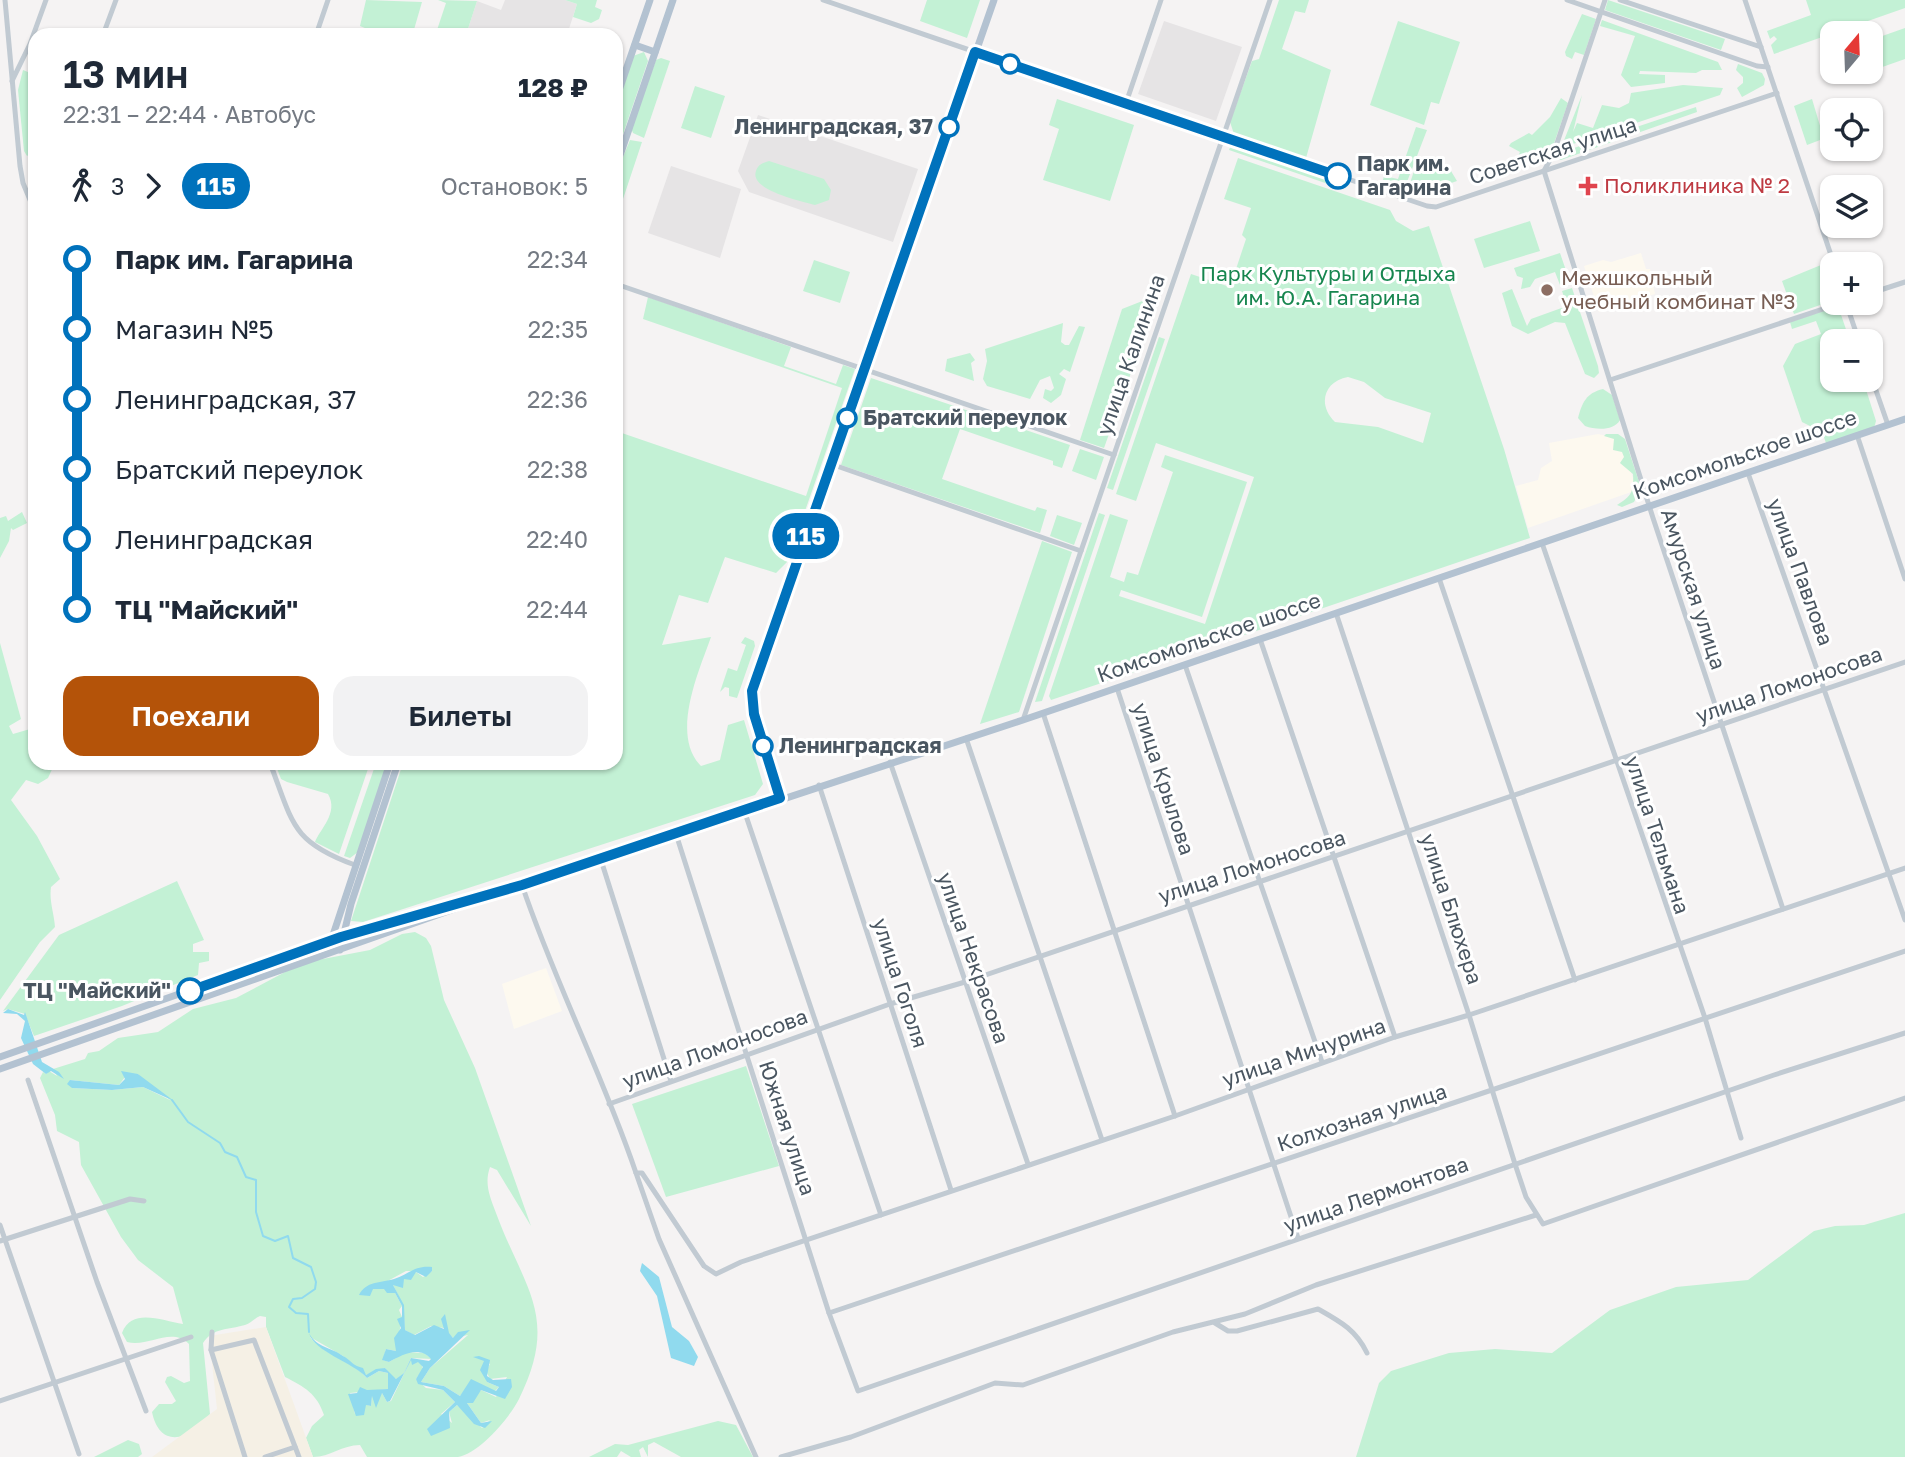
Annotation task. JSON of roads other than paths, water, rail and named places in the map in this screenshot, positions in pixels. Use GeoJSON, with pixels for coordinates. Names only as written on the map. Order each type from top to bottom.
{"type":"FeatureCollection","features":[{"type":"Feature","properties":{"kind":"main road"},"geometry":{"type":"LineString","coordinates":[[623,80],[650,0]]}},
{"type":"Feature","properties":{"kind":"main road"},"geometry":{"type":"LineString","coordinates":[[623,146],[673,0]]}},
{"type":"Feature","properties":{"kind":"main road"},"geometry":{"type":"LineString","coordinates":[[780,798],[754,714],[752,691],[994,0]]}},
{"type":"Feature","properties":{"kind":"main road"},"geometry":{"type":"LineString","coordinates":[[635,46],[655,52]]}},
{"type":"Feature","properties":{"kind":"main road","name":"Комсомольское шоссе"},"geometry":{"type":"LineString","coordinates":[[0,1057],[341,937],[434,913],[601,860],[819,785],[1023,720],[1905,419]]}},
{"type":"Feature","properties":{"kind":"main road"},"geometry":{"type":"LineString","coordinates":[[340,950],[359,866],[388,770]]}},
{"type":"Feature","properties":{"kind":"main road"},"geometry":{"type":"LineString","coordinates":[[340,950],[331,941],[395,770]]}},
{"type":"Feature","properties":{"kind":"main road","name":"Комсомольское шоссе"},"geometry":{"type":"LineString","coordinates":[[1,1069],[340,950],[434,913]]}},
{"type":"Feature","properties":{"kind":"street"},"geometry":{"type":"LineString","coordinates":[[5,0],[23,183],[28,195]]}},
{"type":"Feature","properties":{"kind":"street"},"geometry":{"type":"LineString","coordinates":[[36,28],[46,0]]}},
{"type":"Feature","properties":{"kind":"street"},"geometry":{"type":"LineString","coordinates":[[106,28],[116,0]]}},
{"type":"Feature","properties":{"kind":"street"},"geometry":{"type":"LineString","coordinates":[[318,28],[328,0]]}},
{"type":"Feature","properties":{"kind":"street","name":"Советская улица"},"geometry":{"type":"LineString","coordinates":[[823,0],[1436,207],[1777,93]]}},
{"type":"Feature","properties":{"kind":"street"},"geometry":{"type":"LineString","coordinates":[[1126,103],[1161,0]]}},
{"type":"Feature","properties":{"kind":"street","name":"улица Калинина"},"geometry":{"type":"LineString","coordinates":[[1023,720],[1270,0]]}},
{"type":"Feature","properties":{"kind":"street"},"geometry":{"type":"LineString","coordinates":[[1567,0],[1757,66],[1768,67]]}},
{"type":"Feature","properties":{"kind":"street"},"geometry":{"type":"LineString","coordinates":[[1544,171],[1554,152],[1605,0]]}},
{"type":"Feature","properties":{"kind":"street"},"geometry":{"type":"LineString","coordinates":[[1620,0],[1761,47]]}},
{"type":"Feature","properties":{"kind":"street"},"geometry":{"type":"LineString","coordinates":[[1745,0],[1830,252]]}},
{"type":"Feature","properties":{"kind":"street"},"geometry":{"type":"LineString","coordinates":[[12,81],[28,48]]}},
{"type":"Feature","properties":{"kind":"street","name":"Амурская улица"},"geometry":{"type":"LineString","coordinates":[[1544,171],[1649,506],[1783,909]]}},
{"type":"Feature","properties":{"kind":"street"},"geometry":{"type":"LineString","coordinates":[[1883,289],[1905,282]]}},
{"type":"Feature","properties":{"kind":"street"},"geometry":{"type":"LineString","coordinates":[[623,286],[1114,455]]}},
{"type":"Feature","properties":{"kind":"street"},"geometry":{"type":"LineString","coordinates":[[1610,380],[1820,311]]}},
{"type":"Feature","properties":{"kind":"street"},"geometry":{"type":"LineString","coordinates":[[1877,392],[1888,425]]}},
{"type":"Feature","properties":{"kind":"street"},"geometry":{"type":"LineString","coordinates":[[1857,435],[1905,579]]}},
{"type":"Feature","properties":{"kind":"street"},"geometry":{"type":"LineString","coordinates":[[831,464],[1081,551]]}},
{"type":"Feature","properties":{"kind":"street","name":"улица Павлова"},"geometry":{"type":"LineString","coordinates":[[1748,473],[1905,920]]}},
{"type":"Feature","properties":{"kind":"street","name":"улица Тельмана"},"geometry":{"type":"LineString","coordinates":[[1542,543],[1678,946],[1705,1018],[1741,1138]]}},
{"type":"Feature","properties":{"kind":"street"},"geometry":{"type":"LineString","coordinates":[[1439,578],[1510,795],[1575,980]]}},
{"type":"Feature","properties":{"kind":"street","name":"улица Блюхера"},"geometry":{"type":"LineString","coordinates":[[1336,613],[1494,1091],[1515,1164],[1536,1215]]}},
{"type":"Feature","properties":{"kind":"street"},"geometry":{"type":"LineString","coordinates":[[1260,639],[1395,1037]]}},
{"type":"Feature","properties":{"kind":"street","name":"улица Ломоносова"},"geometry":{"type":"LineString","coordinates":[[609,1104],[890,1004],[965,982],[1258,880],[1334,857],[1905,662]]}},
{"type":"Feature","properties":{"kind":"street"},"geometry":{"type":"LineString","coordinates":[[1185,665],[1322,1062]]}},
{"type":"Feature","properties":{"kind":"street","name":"улица Крылова"},"geometry":{"type":"LineString","coordinates":[[1117,688],[1186,905],[1275,1163],[1298,1238]]}},
{"type":"Feature","properties":{"kind":"street"},"geometry":{"type":"LineString","coordinates":[[1043,713],[1112,931],[1175,1116]]}},
{"type":"Feature","properties":{"kind":"street"},"geometry":{"type":"LineString","coordinates":[[966,738],[1102,1140]]}},
{"type":"Feature","properties":{"kind":"street","name":"улица Некрасова"},"geometry":{"type":"LineString","coordinates":[[890,762],[1028,1164]]}},
{"type":"Feature","properties":{"kind":"street"},"geometry":{"type":"LineString","coordinates":[[273,770],[299,833],[314,848],[359,866]]}},
{"type":"Feature","properties":{"kind":"street","name":"улица Гоголя"},"geometry":{"type":"LineString","coordinates":[[819,785],[951,1190]]}},
{"type":"Feature","properties":{"kind":"street"},"geometry":{"type":"LineString","coordinates":[[744,810],[881,1215]]}},
{"type":"Feature","properties":{"kind":"street","name":"Южная улица"},"geometry":{"type":"LineString","coordinates":[[676,834],[829,1313],[858,1391]]}},
{"type":"Feature","properties":{"kind":"street"},"geometry":{"type":"LineString","coordinates":[[601,860],[671,1081]]}},
{"type":"Feature","properties":{"kind":"street","name":"улица Мичурина"},"geometry":{"type":"LineString","coordinates":[[636,1173],[642,1173],[704,1266],[716,1274],[807,1240],[1175,1116],[1395,1037],[1469,1016],[1905,868]]}},
{"type":"Feature","properties":{"kind":"street"},"geometry":{"type":"LineString","coordinates":[[522,885],[566,1006],[609,1104],[659,1239],[756,1457]]}},
{"type":"Feature","properties":{"kind":"street","name":"Колхозная улица"},"geometry":{"type":"LineString","coordinates":[[829,1313],[1905,951]]}},
{"type":"Feature","properties":{"kind":"street","name":"улица Лермонтова"},"geometry":{"type":"LineString","coordinates":[[858,1391],[1298,1238],[1905,1033]]}},
{"type":"Feature","properties":{"kind":"street"},"geometry":{"type":"LineString","coordinates":[[28,1080],[146,1411]]}},
{"type":"Feature","properties":{"kind":"street"},"geometry":{"type":"LineString","coordinates":[[781,1457],[850,1437],[995,1383],[1023,1385],[1173,1332],[1245,1314],[1316,1285],[1536,1215],[1543,1224],[1905,1098]]}},
{"type":"Feature","properties":{"kind":"street"},"geometry":{"type":"LineString","coordinates":[[2,1241],[130,1199],[144,1202]]}},
{"type":"Feature","properties":{"kind":"street"},"geometry":{"type":"LineString","coordinates":[[0,1225],[2,1241],[79,1454]]}},
{"type":"Feature","properties":{"kind":"street"},"geometry":{"type":"LineString","coordinates":[[1215,1323],[1228,1331],[1237,1331],[1318,1309],[1348,1326],[1359,1337],[1367,1353]]}},
{"type":"Feature","properties":{"kind":"street"},"geometry":{"type":"LineString","coordinates":[[212,1332],[211,1350],[245,1457]]}},
{"type":"Feature","properties":{"kind":"street"},"geometry":{"type":"LineString","coordinates":[[0,1401],[191,1338]]}},
{"type":"Feature","properties":{"kind":"street"},"geometry":{"type":"LineString","coordinates":[[211,1350],[254,1340],[299,1457]]}},
{"type":"Feature","properties":{"kind":"street"},"geometry":{"type":"LineString","coordinates":[[265,1457],[295,1447]]}},
{"type":"Feature","properties":{"kind":"water"},"geometry":{"type":"Polygon","coordinates":[[[8,1009],[24,1015],[25,1012],[42,1062],[59,1072],[64,1079],[51,1071],[46,1074],[33,1064],[21,1038],[25,1021],[17,1014],[3,1013],[8,1009]]]}},
{"type":"Feature","properties":{"kind":"water"},"geometry":{"type":"Polygon","coordinates":[[[121,1071],[138,1074],[174,1101],[143,1087],[112,1090],[72,1088],[67,1084],[70,1080],[119,1085],[125,1079],[121,1071]]]}},
{"type":"Feature","properties":{"kind":"water"},"geometry":{"type":"Polygon","coordinates":[[[642,1263],[659,1277],[672,1327],[689,1341],[698,1357],[694,1366],[671,1358],[657,1296],[640,1271],[642,1263]]]}},
{"type":"Feature","properties":{"kind":"water"},"geometry":{"type":"Polygon","coordinates":[[[420,1267],[432,1267],[426,1277],[416,1272],[411,1280],[404,1279],[403,1288],[393,1285],[404,1305],[405,1330],[415,1335],[434,1325],[444,1329],[441,1319],[445,1314],[449,1333],[453,1338],[458,1332],[470,1330],[430,1368],[421,1382],[444,1386],[460,1396],[471,1379],[496,1391],[499,1387],[487,1382],[480,1370],[484,1361],[473,1357],[490,1360],[487,1376],[493,1380],[511,1379],[512,1387],[505,1399],[481,1390],[473,1403],[467,1403],[481,1423],[492,1421],[485,1428],[474,1424],[457,1405],[449,1412],[450,1428],[431,1436],[427,1429],[455,1402],[443,1390],[418,1384],[416,1379],[423,1367],[418,1362],[412,1365],[411,1360],[390,1401],[387,1402],[382,1393],[376,1408],[372,1396],[371,1406],[366,1405],[364,1415],[356,1416],[348,1394],[357,1393],[360,1387],[367,1390],[388,1389],[388,1373],[379,1371],[367,1378],[318,1346],[309,1333],[320,1344],[363,1368],[366,1375],[376,1369],[385,1368],[396,1379],[404,1373],[411,1358],[431,1359],[416,1352],[389,1362],[382,1360],[386,1349],[396,1351],[394,1338],[401,1328],[397,1319],[402,1317],[402,1306],[395,1293],[387,1293],[384,1289],[373,1289],[370,1296],[359,1295],[369,1285],[394,1279],[420,1267]]]}},
{"type":"Feature","properties":{"kind":"waterway"},"geometry":{"type":"LineString","coordinates":[[172,1100],[188,1122],[220,1143],[225,1152],[237,1157],[246,1177],[256,1180],[256,1212],[263,1236],[275,1241],[288,1236],[293,1258],[311,1267],[316,1282],[315,1289],[302,1298],[293,1299],[289,1307],[296,1313],[308,1314],[309,1332]]}},
{"type":"Feature","properties":{"kind":"place","name":"Ленинградская, 37"},"geometry":{"type":"Point","coordinates":[949,127]}},
{"type":"Feature","properties":{"kind":"place","name":"Парк им. Гагарина"},"geometry":{"type":"Point","coordinates":[1338,176]}},
{"type":"Feature","properties":{"kind":"place","name":"Поликлиника № 2"},"geometry":{"type":"Point","coordinates":[1588,186]}},
{"type":"Feature","properties":{"kind":"place","name":"Межшкольный учебный комбинат №3"},"geometry":{"type":"Point","coordinates":[1547,290]}},
{"type":"Feature","properties":{"kind":"place","name":"Братский переулок"},"geometry":{"type":"Point","coordinates":[847,418]}},
{"type":"Feature","properties":{"kind":"place","name":"Ленинградская"},"geometry":{"type":"Point","coordinates":[763,746]}},
{"type":"Feature","properties":{"kind":"place","name":"ТЦ \"Майский\""},"geometry":{"type":"Point","coordinates":[190,991]}},
{"type":"Feature","properties":{"kind":"park label","name":"Парк Культуры и Отдыха им. Ю.А. Гагарина"},"geometry":{"type":"Point","coordinates":[1328,286]}}]}
